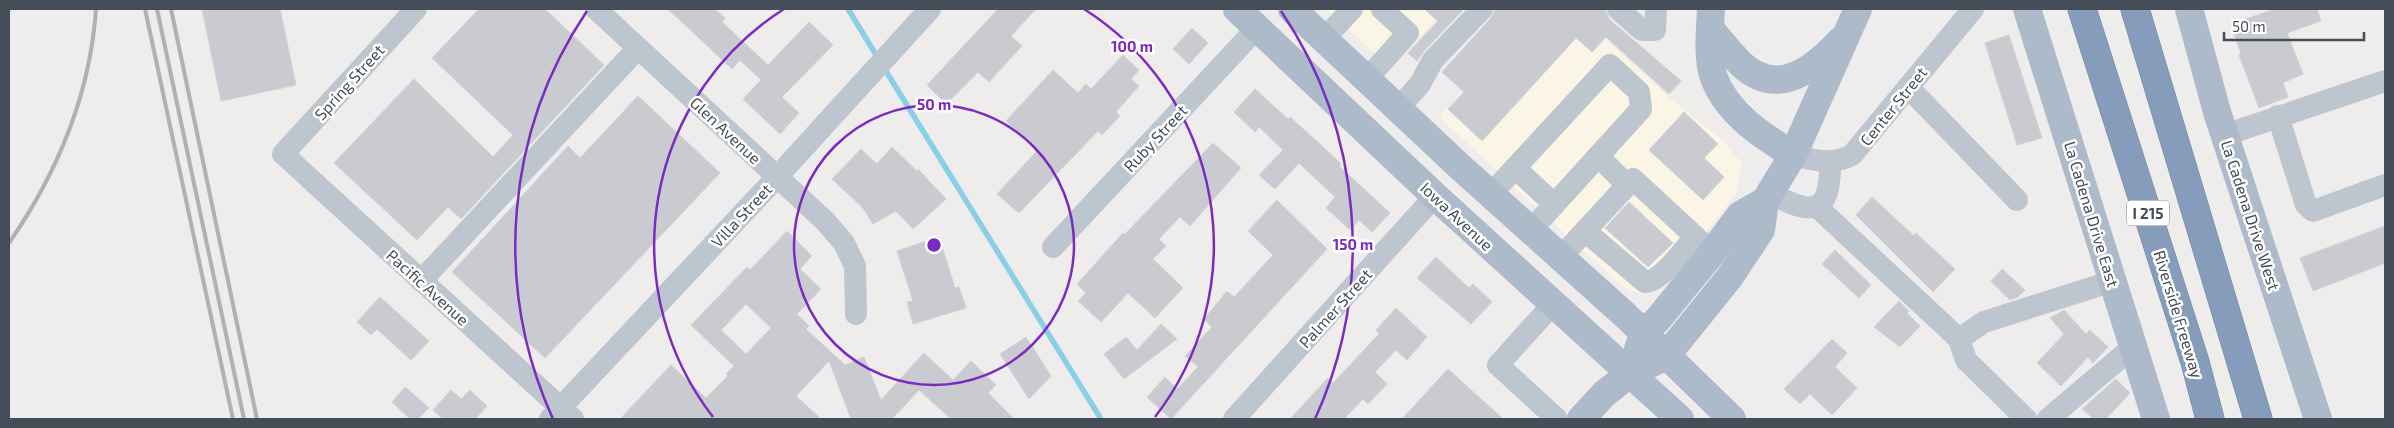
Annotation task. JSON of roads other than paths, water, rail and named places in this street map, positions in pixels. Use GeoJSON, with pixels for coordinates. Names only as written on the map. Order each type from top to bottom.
{"type":"FeatureCollection","features":[{"type":"Feature","properties":{"kind":"highway","name":"Riverside Freeway"},"geometry":{"type":"LineString","coordinates":[[2082,9],[2195,362],[2210,419]]}},
{"type":"Feature","properties":{"kind":"highway","name":"I 215"},"geometry":{"type":"LineString","coordinates":[[2135,9],[2258,419]]}},
{"type":"Feature","properties":{"kind":"main road","name":"Iowa Avenue"},"geometry":{"type":"LineString","coordinates":[[1237,9],[1435,196],[1680,419]]}},
{"type":"Feature","properties":{"kind":"main road"},"geometry":{"type":"LineString","coordinates":[[1292,9],[1491,194],[1644,332],[1666,356],[1732,419]]}},
{"type":"Feature","properties":{"kind":"main road","name":"La Cadena Drive East"},"geometry":{"type":"LineString","coordinates":[[2027,9],[2156,419]]}},
{"type":"Feature","properties":{"kind":"main road","name":"La Cadena Drive West"},"geometry":{"type":"LineString","coordinates":[[2190,9],[2224,135],[2318,419]]}},
{"type":"Feature","properties":{"kind":"main road"},"geometry":{"type":"LineString","coordinates":[[1710,19],[1741,64],[1754,74],[1770,80],[1788,79],[1804,73],[1824,59],[1853,21]]}},
{"type":"Feature","properties":{"kind":"main road"},"geometry":{"type":"LineString","coordinates":[[1710,19],[1713,77],[1730,106],[1756,131],[1793,155]]}},
{"type":"Feature","properties":{"kind":"main road"},"geometry":{"type":"LineString","coordinates":[[1581,419],[1605,393],[1630,374],[1666,356],[1729,278],[1761,230],[1768,197],[1793,155],[1853,21]]}},
{"type":"Feature","properties":{"kind":"main road"},"geometry":{"type":"LineString","coordinates":[[1630,374],[1644,332],[1659,318],[1704,245],[1740,215],[1768,197]]}},
{"type":"Feature","properties":{"kind":"street","name":"Spring Street"},"geometry":{"type":"LineString","coordinates":[[283,154],[416,9]]}},
{"type":"Feature","properties":{"kind":"street","name":"Glen Avenue"},"geometry":{"type":"LineString","coordinates":[[596,9],[825,221],[844,243],[855,266],[856,314]]}},
{"type":"Feature","properties":{"kind":"street","name":"Villa Street"},"geometry":{"type":"LineString","coordinates":[[561,415],[930,9]]}},
{"type":"Feature","properties":{"kind":"street"},"geometry":{"type":"LineString","coordinates":[[1324,39],[1352,9]]}},
{"type":"Feature","properties":{"kind":"street"},"geometry":{"type":"LineString","coordinates":[[1367,79],[1408,33],[1382,9]]}},
{"type":"Feature","properties":{"kind":"street"},"geometry":{"type":"LineString","coordinates":[[1398,108],[1420,84],[1433,60],[1482,9]]}},
{"type":"Feature","properties":{"kind":"street"},"geometry":{"type":"LineString","coordinates":[[1618,9],[1642,30],[1655,30],[1656,9]]}},
{"type":"Feature","properties":{"kind":"street","name":"Center Street"},"geometry":{"type":"LineString","coordinates":[[1793,155],[1839,162],[1852,155],[1974,9]]}},
{"type":"Feature","properties":{"kind":"street","name":"Ruby Street"},"geometry":{"type":"LineString","coordinates":[[1053,247],[1257,28]]}},
{"type":"Feature","properties":{"kind":"street"},"geometry":{"type":"LineString","coordinates":[[422,280],[638,48]]}},
{"type":"Feature","properties":{"kind":"street"},"geometry":{"type":"LineString","coordinates":[[1491,194],[1610,65],[1639,92],[1641,110],[1531,230]]}},
{"type":"Feature","properties":{"kind":"street"},"geometry":{"type":"LineString","coordinates":[[2224,135],[2385,81]]}},
{"type":"Feature","properties":{"kind":"street"},"geometry":{"type":"LineString","coordinates":[[1908,87],[2018,200]]}},
{"type":"Feature","properties":{"kind":"street"},"geometry":{"type":"LineString","coordinates":[[2278,116],[2306,205],[2313,211],[2385,186]]}},
{"type":"Feature","properties":{"kind":"street","name":"Pacific Avenue"},"geometry":{"type":"LineString","coordinates":[[283,154],[422,280],[561,415]]}},
{"type":"Feature","properties":{"kind":"street"},"geometry":{"type":"LineString","coordinates":[[1598,156],[1627,185]]}},
{"type":"Feature","properties":{"kind":"street"},"geometry":{"type":"LineString","coordinates":[[1768,197],[1797,207],[1807,208],[1816,206],[1828,193],[1830,162]]}},
{"type":"Feature","properties":{"kind":"street"},"geometry":{"type":"LineString","coordinates":[[1515,168],[1554,204]]}},
{"type":"Feature","properties":{"kind":"street"},"geometry":{"type":"LineString","coordinates":[[1561,257],[1627,185],[1633,179],[1704,245],[1653,282],[1645,282],[1585,231]]}},
{"type":"Feature","properties":{"kind":"street","name":"Palmer Street"},"geometry":{"type":"LineString","coordinates":[[1234,419],[1435,196]]}},
{"type":"Feature","properties":{"kind":"street"},"geometry":{"type":"LineString","coordinates":[[1816,206],[1959,339],[1966,360],[2026,419]]}},
{"type":"Feature","properties":{"kind":"street"},"geometry":{"type":"LineString","coordinates":[[1959,339],[1984,322],[2113,282]]}},
{"type":"Feature","properties":{"kind":"street"},"geometry":{"type":"LineString","coordinates":[[1553,304],[1498,365],[1557,419]]}},
{"type":"Feature","properties":{"kind":"street"},"geometry":{"type":"LineString","coordinates":[[2048,419],[2134,347]]}},
{"type":"Feature","properties":{"kind":"waterway"},"geometry":{"type":"LineString","coordinates":[[848,9],[878,58]]}},
{"type":"Feature","properties":{"kind":"waterway"},"geometry":{"type":"LineString","coordinates":[[884,68],[1101,419]]}},
{"type":"Feature","properties":{"kind":"railway"},"geometry":{"type":"LineString","coordinates":[[9,243],[42,189],[69,132],[87,72],[93,41],[96,9]]}},
{"type":"Feature","properties":{"kind":"railway"},"geometry":{"type":"LineString","coordinates":[[145,9],[233,419]]}},
{"type":"Feature","properties":{"kind":"railway"},"geometry":{"type":"LineString","coordinates":[[157,9],[244,419]]}},
{"type":"Feature","properties":{"kind":"railway"},"geometry":{"type":"LineString","coordinates":[[171,9],[257,419]]}}]}
